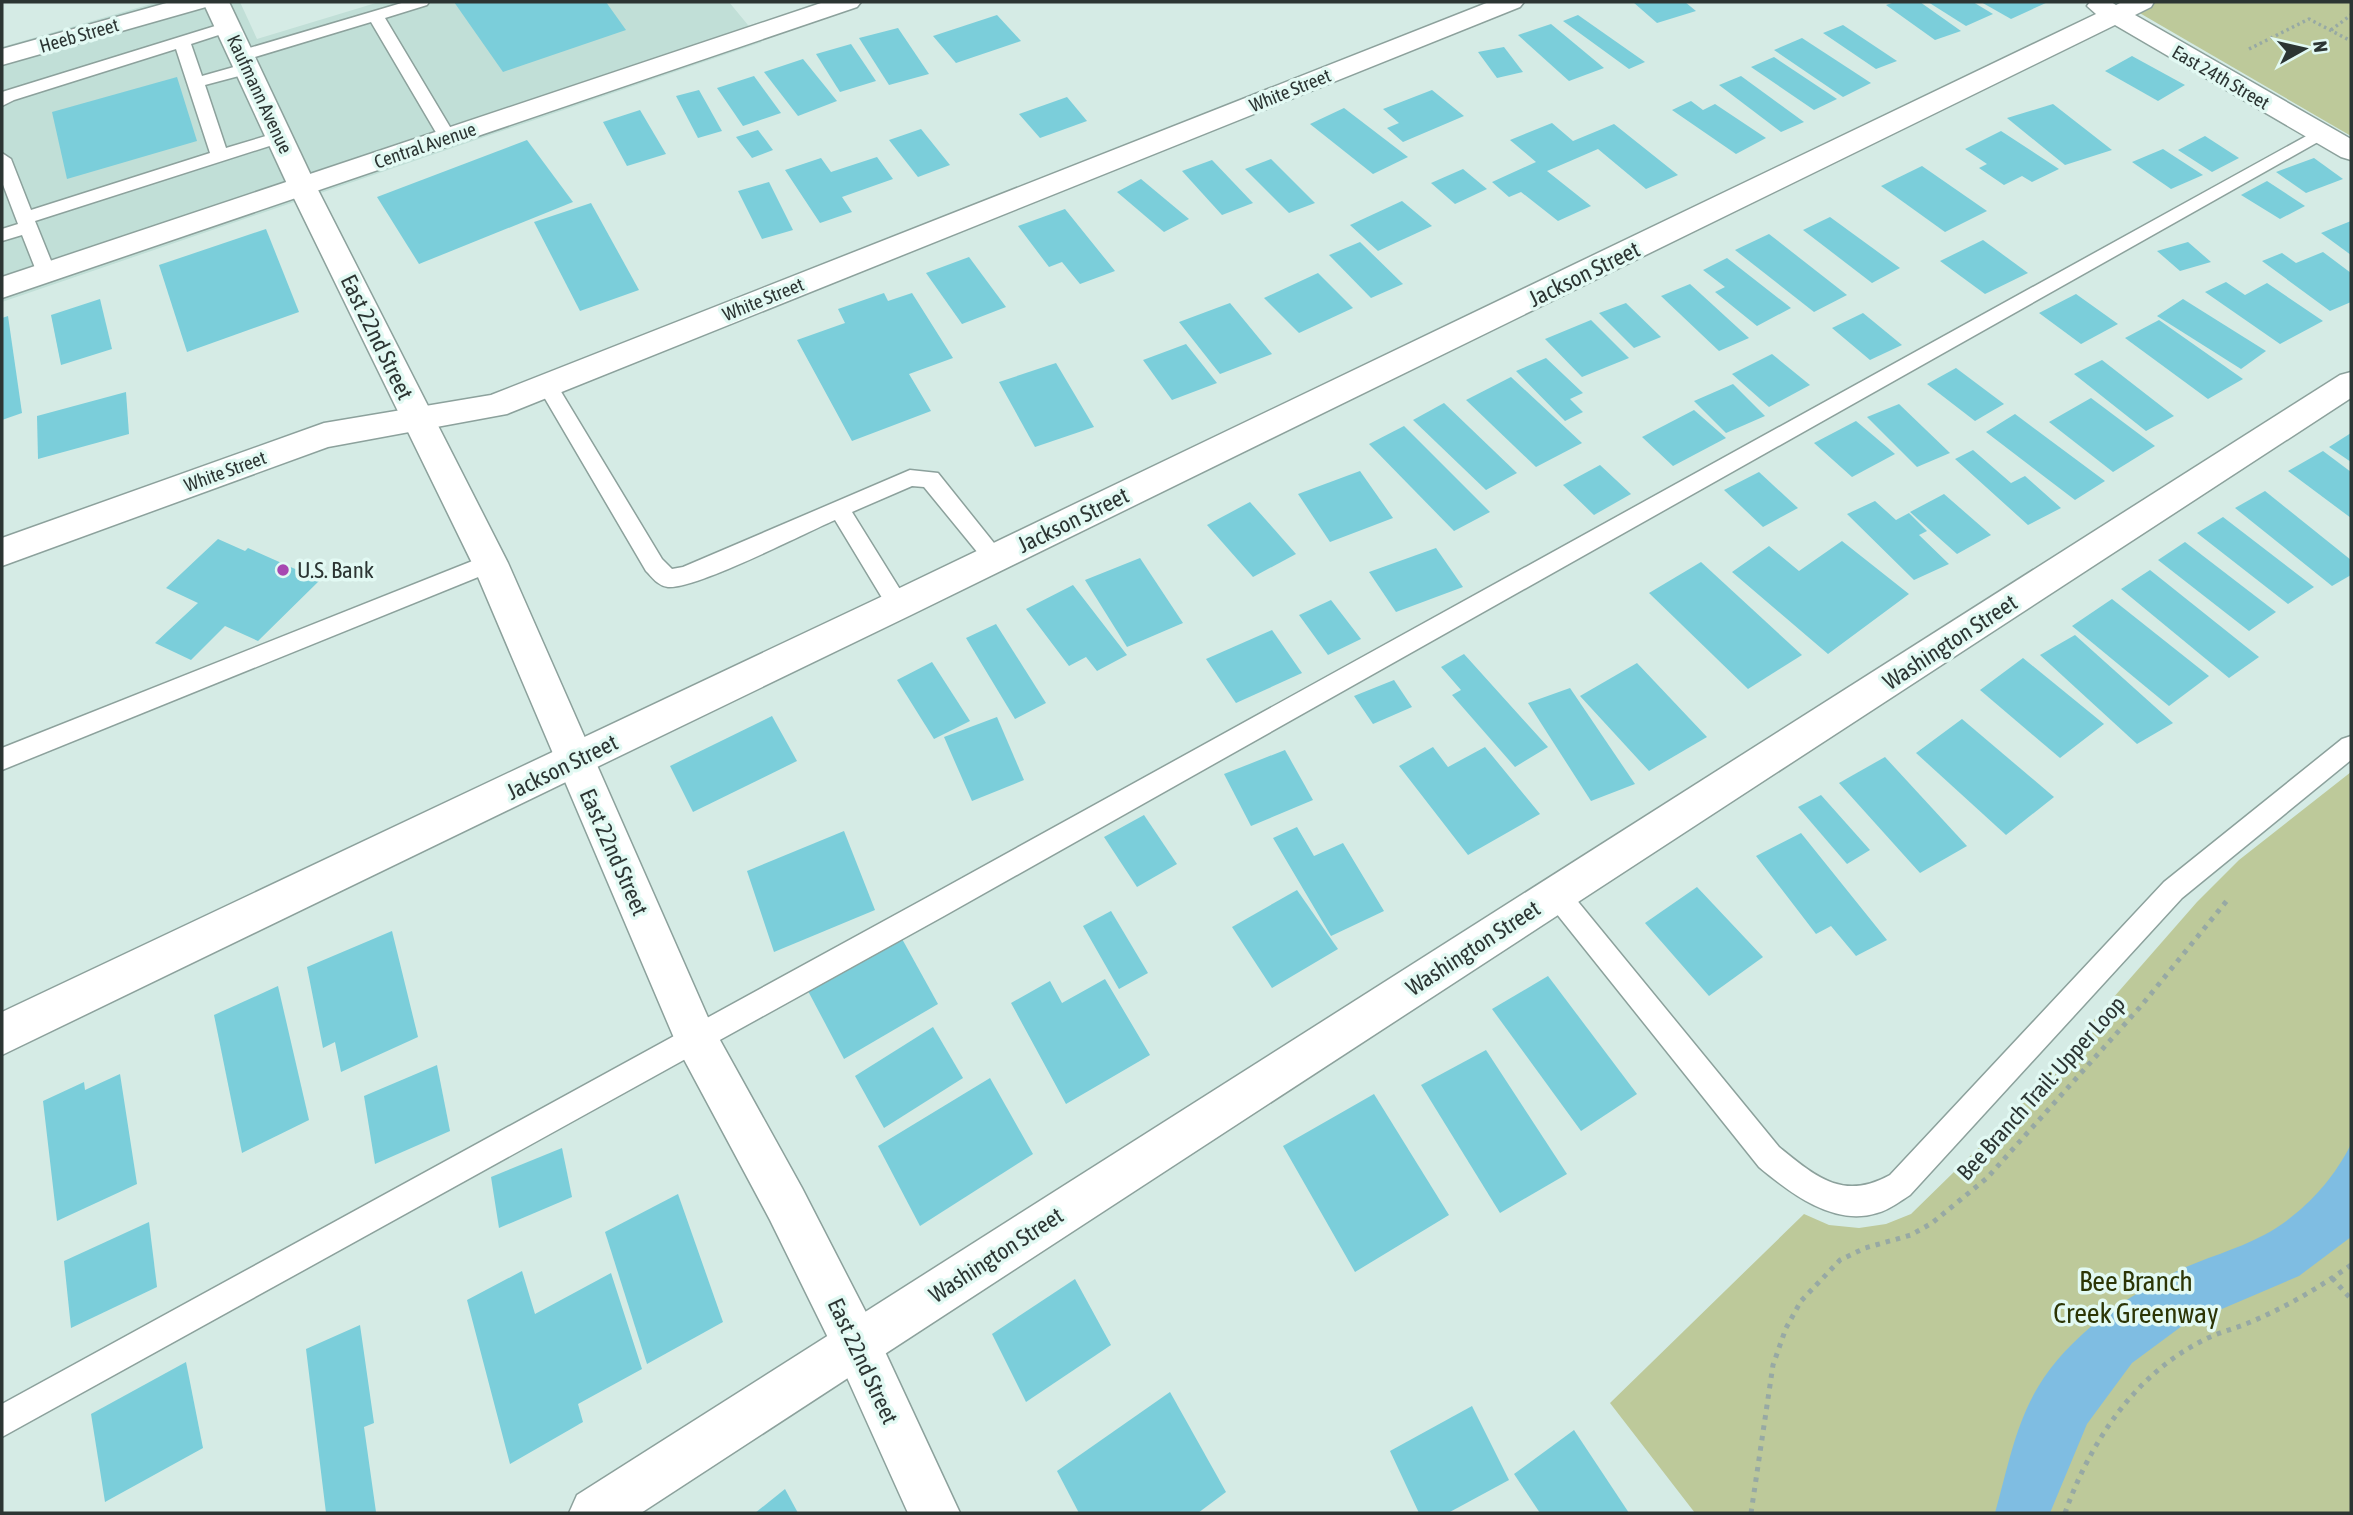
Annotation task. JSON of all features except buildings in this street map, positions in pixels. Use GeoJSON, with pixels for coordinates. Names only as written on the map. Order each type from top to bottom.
{"type":"FeatureCollection","features":[{"type":"Feature","properties":{"kind":"street","name":"Heeb Street"},"geometry":{"type":"LineString","coordinates":[[2,57],[197,2]]}},
{"type":"Feature","properties":{"kind":"street","name":"Kaufmann Avenue"},"geometry":{"type":"LineString","coordinates":[[216,2],[302,186]]}},
{"type":"Feature","properties":{"kind":"street","name":"Central Avenue"},"geometry":{"type":"LineString","coordinates":[[2,288],[848,2]]}},
{"type":"Feature","properties":{"kind":"street","name":"White Street"},"geometry":{"type":"LineString","coordinates":[[2,552],[324,435],[496,406],[1511,2]]}},
{"type":"Feature","properties":{"kind":"street","name":"East 24th Street"},"geometry":{"type":"LineString","coordinates":[[2117,7],[2319,134],[2351,151]]}},
{"type":"Feature","properties":{"kind":"street","name":"Jackson Street"},"geometry":{"type":"LineString","coordinates":[[2,1034],[995,558],[2117,7]]}},
{"type":"Feature","properties":{"kind":"street","name":"East 22nd Street"},"geometry":{"type":"LineString","coordinates":[[302,186],[490,563],[695,1037],[786,1204],[857,1345],[934,1513]]}},
{"type":"Feature","properties":{"kind":"street","name":"Washington Street"},"geometry":{"type":"LineString","coordinates":[[595,1513],[2351,383]]}},
{"type":"Feature","properties":{"kind":"lane"},"geometry":{"type":"LineString","coordinates":[[195,83],[245,62],[421,2]]}},
{"type":"Feature","properties":{"kind":"lane"},"geometry":{"type":"LineString","coordinates":[[376,16],[447,137]]}},
{"type":"Feature","properties":{"kind":"lane"},"geometry":{"type":"LineString","coordinates":[[2,101],[8,96],[229,27]]}},
{"type":"Feature","properties":{"kind":"lane"},"geometry":{"type":"LineString","coordinates":[[182,42],[220,156]]}},
{"type":"Feature","properties":{"kind":"lane"},"geometry":{"type":"LineString","coordinates":[[2,1421],[935,907],[2319,134]]}},
{"type":"Feature","properties":{"kind":"lane"},"geometry":{"type":"LineString","coordinates":[[2,235],[26,222],[279,137]]}},
{"type":"Feature","properties":{"kind":"lane"},"geometry":{"type":"LineString","coordinates":[[3,167],[46,273]]}},
{"type":"Feature","properties":{"kind":"lane"},"geometry":{"type":"LineString","coordinates":[[547,386],[654,565],[667,578],[686,576],[911,478],[930,479],[995,558]]}},
{"type":"Feature","properties":{"kind":"lane"},"geometry":{"type":"LineString","coordinates":[[839,509],[898,605]]}},
{"type":"Feature","properties":{"kind":"lane"},"geometry":{"type":"LineString","coordinates":[[2,759],[490,563]]}},
{"type":"Feature","properties":{"kind":"lane"},"geometry":{"type":"LineString","coordinates":[[1557,895],[1769,1157],[1796,1180],[1823,1194],[1848,1201],[1875,1199],[1900,1185],[2174,890],[2299,785],[2351,746]]}},
{"type":"Feature","properties":{"kind":"path"},"geometry":{"type":"LineString","coordinates":[[2331,30],[2351,15]]}},
{"type":"Feature","properties":{"kind":"path"},"geometry":{"type":"LineString","coordinates":[[2239,55],[2309,19],[2351,41]]}},
{"type":"Feature","properties":{"kind":"path","name":"Bee Branch Trail: Upper Loop"},"geometry":{"type":"LineString","coordinates":[[1751,1513],[1773,1364],[1786,1328],[1801,1301],[1840,1260],[1865,1248],[1911,1235],[1932,1223],[1987,1178],[2141,1006],[2237,890]]}},
{"type":"Feature","properties":{"kind":"path"},"geometry":{"type":"LineString","coordinates":[[2065,1513],[2074,1483],[2116,1415],[2149,1376],[2196,1343],[2295,1303],[2351,1265]]}},
{"type":"Feature","properties":{"kind":"path"},"geometry":{"type":"LineString","coordinates":[[2332,1278],[2351,1299]]}},
{"type":"Feature","properties":{"kind":"shaded area"},"geometry":{"type":"Polygon","coordinates":[[[158,2],[240,2],[257,39],[379,2],[729,2],[762,42],[2,302],[2,47],[158,2]]]}},
{"type":"Feature","properties":{"kind":"green space"},"geometry":{"type":"Polygon","coordinates":[[[2142,2],[2351,2],[2351,136],[2131,8],[2142,2]]]}},
{"type":"Feature","properties":{"kind":"green space","name":"Bee Branch Creek Greenway"},"geometry":{"type":"Polygon","coordinates":[[[2351,772],[2351,1513],[1695,1513],[1610,1403],[1804,1214],[1829,1225],[1859,1228],[1886,1224],[1911,1214],[2001,1126],[2197,902],[2239,860],[2351,772]]]}},
{"type":"Feature","properties":{"kind":"water"},"geometry":{"type":"Polygon","coordinates":[[[2351,1144],[2351,1237],[2299,1276],[2182,1326],[2132,1363],[2087,1424],[2050,1513],[1995,1513],[2012,1448],[2030,1402],[2050,1369],[2081,1335],[2156,1282],[2253,1240],[2290,1218],[2325,1184],[2351,1144]]]}},
{"type":"Feature","properties":{"kind":"place","name":"U.S. Bank"},"geometry":{"type":"Point","coordinates":[283,570]}}]}
